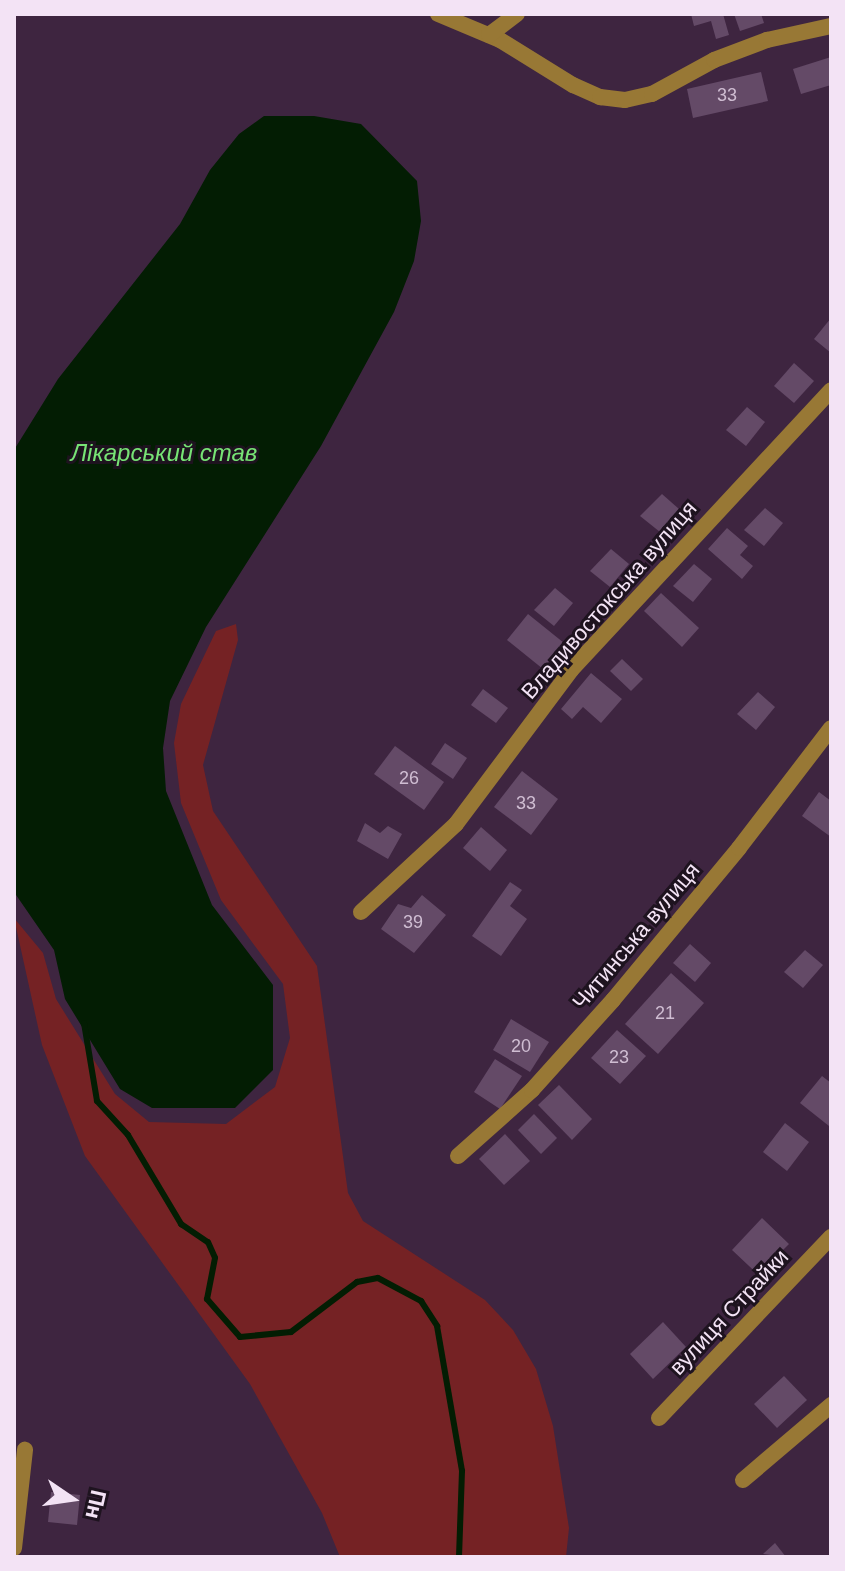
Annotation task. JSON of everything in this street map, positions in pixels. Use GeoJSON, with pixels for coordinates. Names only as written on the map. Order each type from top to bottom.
{"type":"FeatureCollection","features":[{"type":"Feature","properties":{"kind":"street"},"geometry":{"type":"LineString","coordinates":[[438,14],[489,35],[573,85],[625,100],[652,94],[714,60],[767,40],[831,26]]}},
{"type":"Feature","properties":{"kind":"street"},"geometry":{"type":"LineString","coordinates":[[489,35],[517,14]]}},
{"type":"Feature","properties":{"kind":"street","name":"Владивостокська вулиця"},"geometry":{"type":"LineString","coordinates":[[361,912],[456,824],[571,670],[831,390]]}},
{"type":"Feature","properties":{"kind":"street","name":"Читинська вулиця"},"geometry":{"type":"LineString","coordinates":[[458,1156],[532,1090],[613,1000],[739,848],[831,728]]}},
{"type":"Feature","properties":{"kind":"street","name":"вулиця Страйки"},"geometry":{"type":"LineString","coordinates":[[659,1418],[831,1237]]}},
{"type":"Feature","properties":{"kind":"street"},"geometry":{"type":"LineString","coordinates":[[743,1480],[831,1405]]}},
{"type":"Feature","properties":{"kind":"street"},"geometry":{"type":"LineString","coordinates":[[14,1548],[25,1450]]}},
{"type":"Feature","properties":{"kind":"shaded area"},"geometry":{"type":"Polygon","coordinates":[[[236,624],[238,640],[203,765],[213,811],[317,966],[348,1193],[363,1221],[485,1300],[513,1330],[536,1369],[553,1426],[569,1528],[566,1557],[340,1557],[322,1513],[250,1384],[85,1156],[42,1045],[14,918],[43,953],[56,999],[115,1094],[149,1122],[226,1124],[275,1087],[290,1038],[283,984],[221,900],[181,803],[174,743],[181,704],[216,631],[236,624]]]}},
{"type":"Feature","properties":{"kind":"water","name":"Лікарський став"},"geometry":{"type":"Polygon","coordinates":[[[264,116],[314,116],[361,124],[417,181],[421,221],[414,261],[394,312],[321,446],[206,627],[170,701],[163,748],[166,791],[212,905],[273,985],[273,1070],[235,1108],[152,1108],[120,1089],[65,999],[54,950],[14,892],[14,450],[58,379],[180,224],[210,170],[239,134],[264,116]]]}},
{"type":"Feature","properties":{"kind":"building"},"geometry":{"type":"Polygon","coordinates":[[[691,14],[723,14],[729,35],[716,39],[711,21],[694,26],[691,14]]]}},
{"type":"Feature","properties":{"kind":"building"},"geometry":{"type":"Polygon","coordinates":[[[734,14],[761,14],[764,23],[740,31],[734,14]]]}},
{"type":"Feature","properties":{"kind":"building"},"geometry":{"type":"Polygon","coordinates":[[[831,57],[831,85],[801,94],[793,69],[831,57]]]}},
{"type":"Feature","properties":{"kind":"building"},"geometry":{"type":"Polygon","coordinates":[[[761,72],[768,101],[693,118],[687,89],[761,72]]]}},
{"type":"Feature","properties":{"kind":"building"},"geometry":{"type":"Polygon","coordinates":[[[831,318],[831,353],[814,339],[831,318]]]}},
{"type":"Feature","properties":{"kind":"building"},"geometry":{"type":"Polygon","coordinates":[[[794,363],[814,381],[794,403],[774,386],[794,363]]]}},
{"type":"Feature","properties":{"kind":"building"},"geometry":{"type":"Polygon","coordinates":[[[747,407],[765,422],[746,446],[726,430],[747,407]]]}},
{"type":"Feature","properties":{"kind":"building"},"geometry":{"type":"Polygon","coordinates":[[[662,494],[679,509],[660,532],[640,516],[662,494]]]}},
{"type":"Feature","properties":{"kind":"building"},"geometry":{"type":"Polygon","coordinates":[[[765,508],[783,523],[764,546],[744,530],[765,508]]]}},
{"type":"Feature","properties":{"kind":"building"},"geometry":{"type":"Polygon","coordinates":[[[727,528],[748,546],[740,555],[753,566],[742,579],[708,549],[727,528]]]}},
{"type":"Feature","properties":{"kind":"building"},"geometry":{"type":"Polygon","coordinates":[[[611,549],[629,564],[610,587],[590,571],[611,549]]]}},
{"type":"Feature","properties":{"kind":"building"},"geometry":{"type":"Polygon","coordinates":[[[694,564],[712,579],[693,602],[673,586],[694,564]]]}},
{"type":"Feature","properties":{"kind":"building"},"geometry":{"type":"Polygon","coordinates":[[[555,588],[573,603],[554,626],[534,610],[555,588]]]}},
{"type":"Feature","properties":{"kind":"building"},"geometry":{"type":"Polygon","coordinates":[[[661,593],[699,628],[682,647],[644,611],[661,593]]]}},
{"type":"Feature","properties":{"kind":"building"},"geometry":{"type":"Polygon","coordinates":[[[528,614],[564,643],[543,669],[507,640],[528,614]]]}},
{"type":"Feature","properties":{"kind":"building"},"geometry":{"type":"Polygon","coordinates":[[[622,659],[643,679],[631,691],[610,671],[622,659]]]}},
{"type":"Feature","properties":{"kind":"building"},"geometry":{"type":"Polygon","coordinates":[[[591,673],[622,699],[601,723],[583,707],[572,719],[561,709],[591,673]]]}},
{"type":"Feature","properties":{"kind":"building"},"geometry":{"type":"Polygon","coordinates":[[[483,689],[508,708],[496,723],[471,705],[483,689]]]}},
{"type":"Feature","properties":{"kind":"building"},"geometry":{"type":"Polygon","coordinates":[[[758,692],[775,707],[756,730],[737,714],[758,692]]]}},
{"type":"Feature","properties":{"kind":"building"},"geometry":{"type":"Polygon","coordinates":[[[445,743],[467,758],[453,779],[431,764],[445,743]]]}},
{"type":"Feature","properties":{"kind":"building"},"geometry":{"type":"Polygon","coordinates":[[[395,746],[444,782],[424,810],[374,774],[395,746]]]}},
{"type":"Feature","properties":{"kind":"building"},"geometry":{"type":"Polygon","coordinates":[[[522,771],[558,799],[531,835],[494,807],[522,771]]]}},
{"type":"Feature","properties":{"kind":"building"},"geometry":{"type":"Polygon","coordinates":[[[819,792],[831,801],[831,837],[802,816],[819,792]]]}},
{"type":"Feature","properties":{"kind":"building"},"geometry":{"type":"Polygon","coordinates":[[[365,823],[380,833],[388,826],[402,834],[388,859],[357,841],[365,823]]]}},
{"type":"Feature","properties":{"kind":"building"},"geometry":{"type":"Polygon","coordinates":[[[481,827],[507,850],[490,871],[463,848],[481,827]]]}},
{"type":"Feature","properties":{"kind":"building"},"geometry":{"type":"Polygon","coordinates":[[[510,882],[522,890],[510,906],[527,919],[501,956],[472,936],[510,882]]]}},
{"type":"Feature","properties":{"kind":"building"},"geometry":{"type":"Polygon","coordinates":[[[422,895],[446,915],[414,953],[381,929],[398,904],[411,908],[422,895]]]}},
{"type":"Feature","properties":{"kind":"building"},"geometry":{"type":"Polygon","coordinates":[[[690,944],[711,963],[695,982],[673,963],[690,944]]]}},
{"type":"Feature","properties":{"kind":"building"},"geometry":{"type":"Polygon","coordinates":[[[805,950],[823,965],[803,988],[784,972],[805,950]]]}},
{"type":"Feature","properties":{"kind":"building"},"geometry":{"type":"Polygon","coordinates":[[[671,973],[704,1003],[658,1054],[625,1024],[671,973]]]}},
{"type":"Feature","properties":{"kind":"building"},"geometry":{"type":"Polygon","coordinates":[[[511,1019],[549,1042],[530,1072],[493,1050],[511,1019]]]}},
{"type":"Feature","properties":{"kind":"building"},"geometry":{"type":"Polygon","coordinates":[[[617,1030],[646,1056],[620,1084],[591,1058],[617,1030]]]}},
{"type":"Feature","properties":{"kind":"building"},"geometry":{"type":"Polygon","coordinates":[[[495,1059],[522,1076],[500,1109],[474,1092],[495,1059]]]}},
{"type":"Feature","properties":{"kind":"building"},"geometry":{"type":"Polygon","coordinates":[[[822,1076],[831,1083],[829,1126],[800,1103],[822,1076]]]}},
{"type":"Feature","properties":{"kind":"building"},"geometry":{"type":"Polygon","coordinates":[[[559,1085],[592,1119],[572,1140],[538,1105],[559,1085]]]}},
{"type":"Feature","properties":{"kind":"building"},"geometry":{"type":"Polygon","coordinates":[[[534,1114],[557,1138],[541,1154],[518,1130],[534,1114]]]}},
{"type":"Feature","properties":{"kind":"building"},"geometry":{"type":"Polygon","coordinates":[[[785,1123],[809,1142],[787,1171],[763,1152],[785,1123]]]}},
{"type":"Feature","properties":{"kind":"building"},"geometry":{"type":"Polygon","coordinates":[[[505,1134],[530,1161],[504,1185],[479,1159],[505,1134]]]}},
{"type":"Feature","properties":{"kind":"building"},"geometry":{"type":"Polygon","coordinates":[[[762,1218],[789,1244],[773,1260],[779,1266],[765,1281],[732,1250],[762,1218]]]}},
{"type":"Feature","properties":{"kind":"building"},"geometry":{"type":"Polygon","coordinates":[[[663,1322],[686,1347],[653,1379],[630,1354],[663,1322]]]}},
{"type":"Feature","properties":{"kind":"building"},"geometry":{"type":"Polygon","coordinates":[[[784,1376],[807,1400],[777,1428],[754,1404],[784,1376]]]}},
{"type":"Feature","properties":{"kind":"building"},"geometry":{"type":"Polygon","coordinates":[[[51,1492],[80,1495],[77,1525],[48,1522],[51,1492]]]}},
{"type":"Feature","properties":{"kind":"building"},"geometry":{"type":"Polygon","coordinates":[[[775,1543],[786,1557],[763,1554],[775,1543]]]}},
{"type":"Feature","properties":{"kind":"waterway"},"geometry":{"type":"LineString","coordinates":[[84,1023],[97,1101],[128,1135],[181,1224],[208,1242],[215,1258],[207,1299],[240,1337],[291,1332],[357,1282],[378,1278],[421,1301],[437,1326],[462,1471],[459,1557]]}}]}
